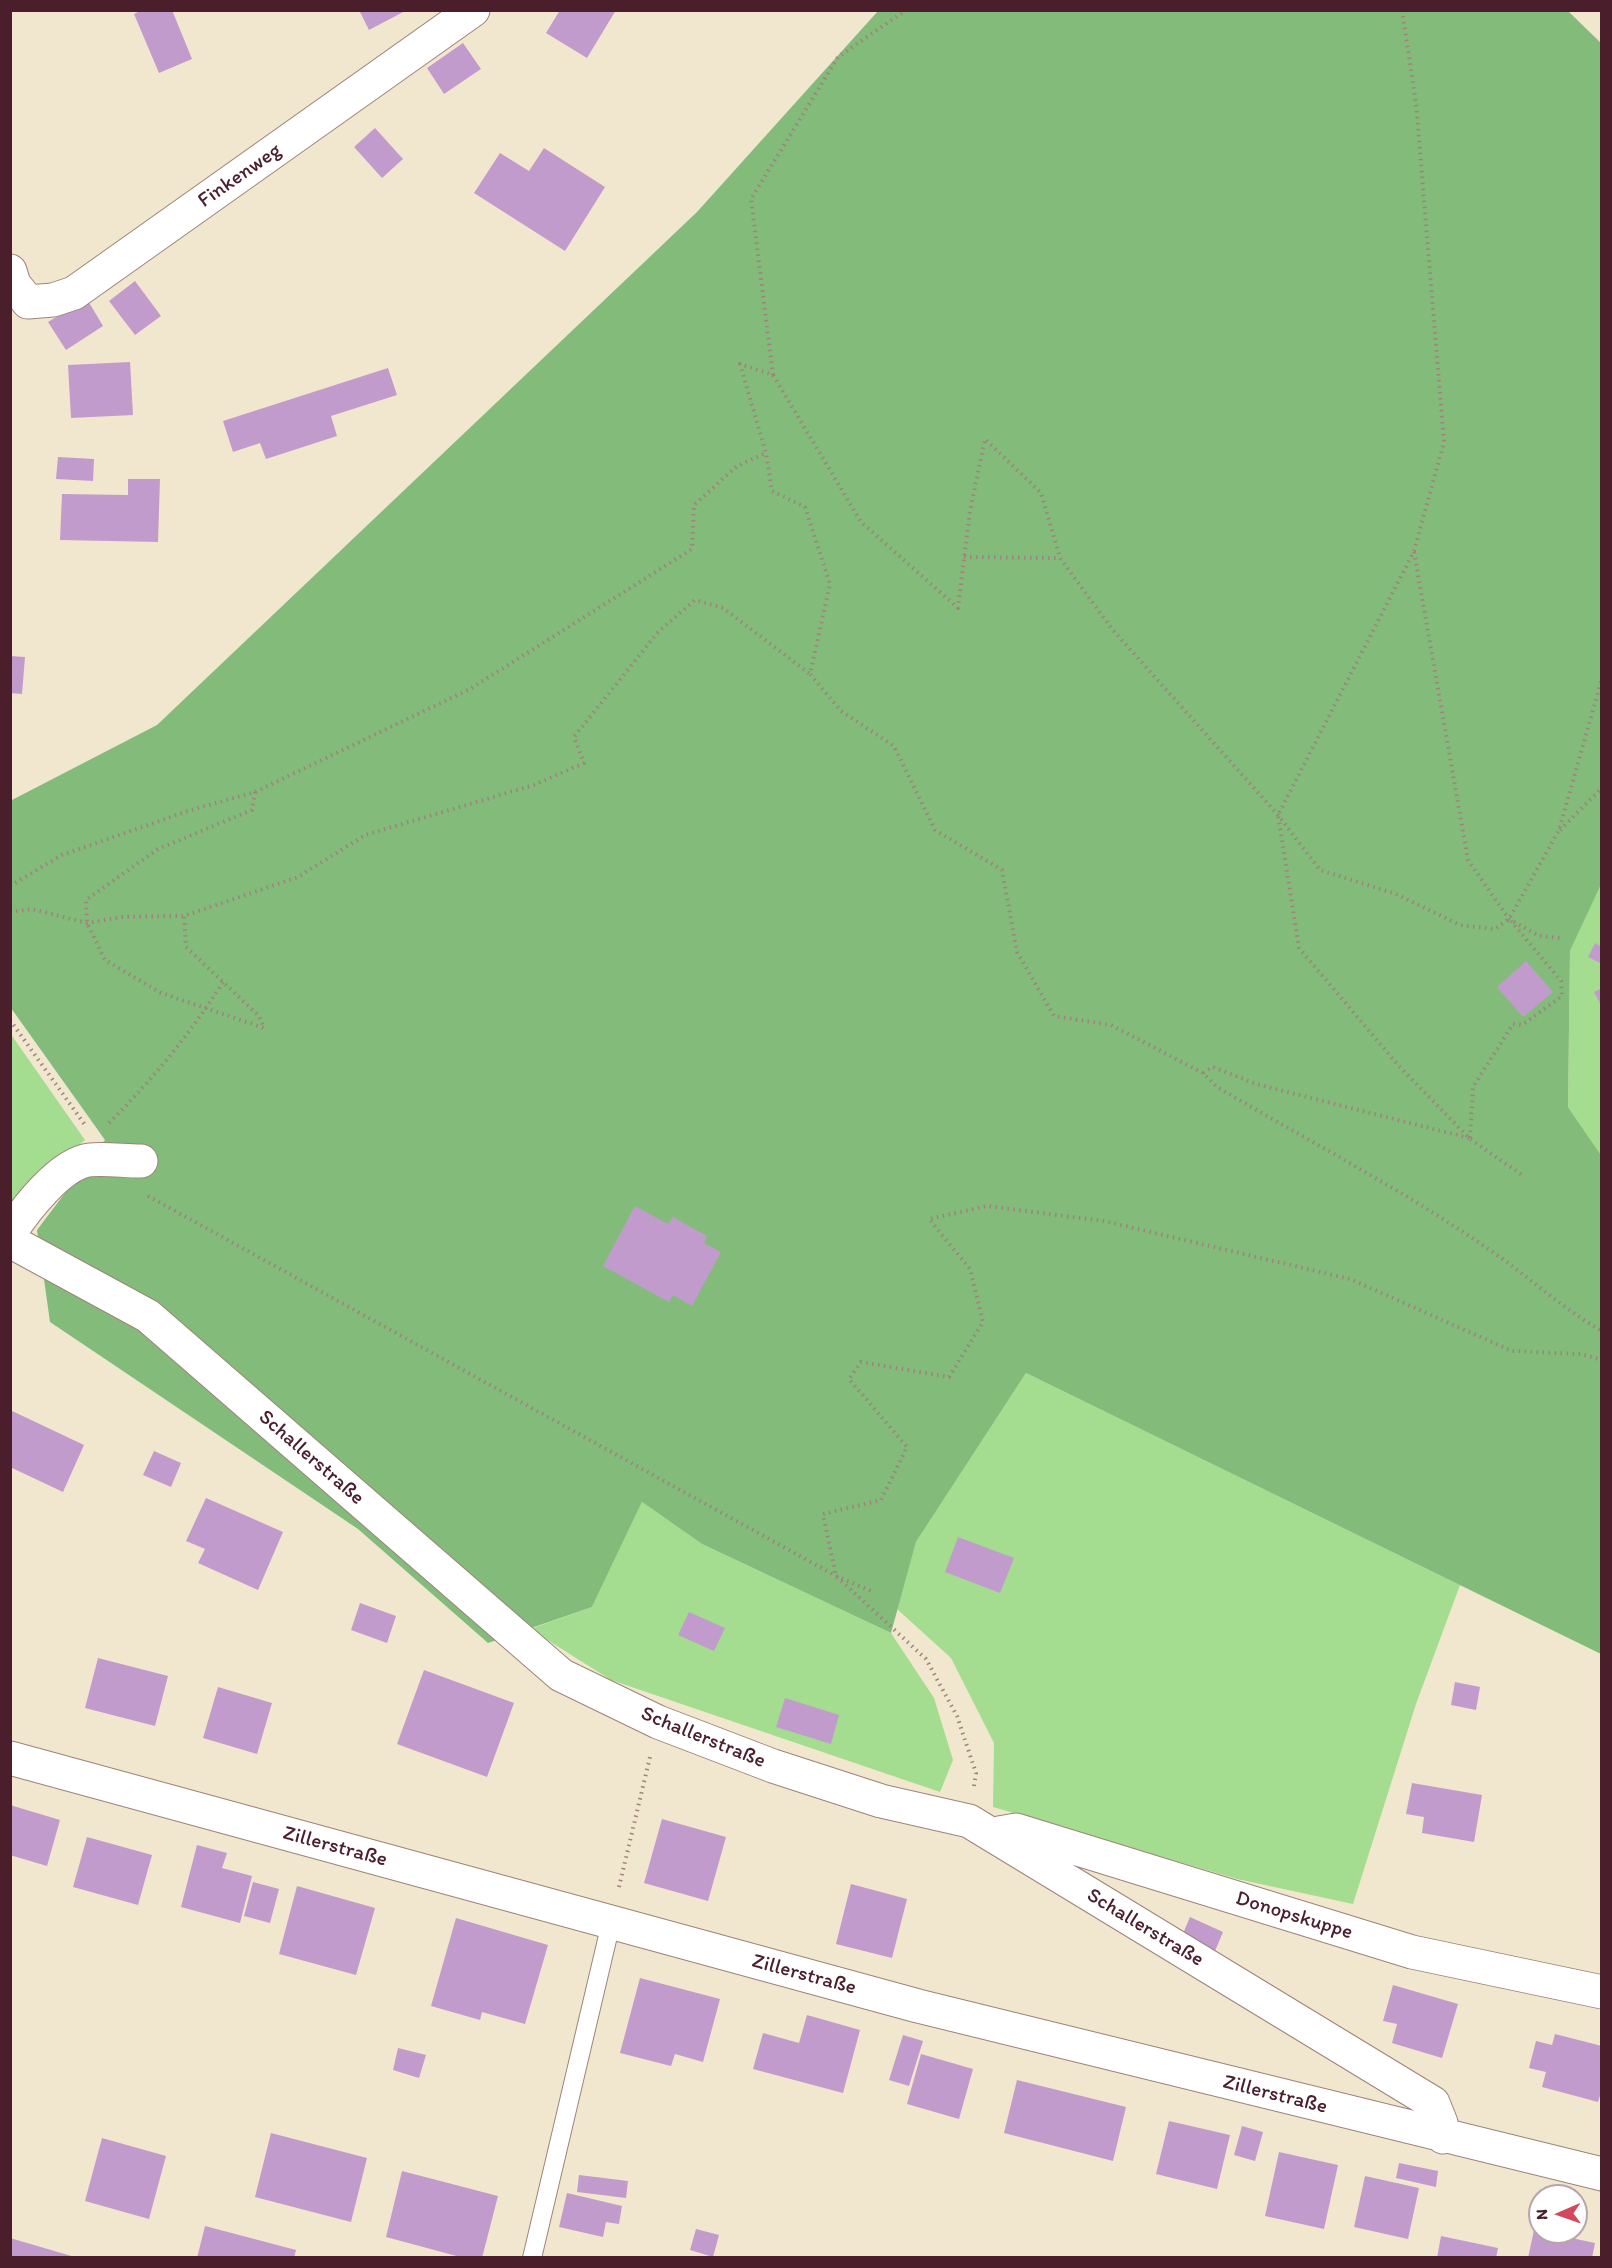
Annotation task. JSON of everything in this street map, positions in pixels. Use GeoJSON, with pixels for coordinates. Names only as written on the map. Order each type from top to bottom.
{"type":"FeatureCollection","features":[{"type":"Feature","properties":{"kind":"street","name":"Finkenweg"},"geometry":{"type":"LineString","coordinates":[[10,271],[14,284],[28,302],[53,300],[74,293],[473,10]]}},
{"type":"Feature","properties":{"kind":"street"},"geometry":{"type":"LineString","coordinates":[[10,1233],[27,1206],[72,1166],[96,1153],[141,1161]]}},
{"type":"Feature","properties":{"kind":"street","name":"Schallerstraße"},"geometry":{"type":"LineString","coordinates":[[10,1241],[148,1316],[561,1675],[658,1722],[773,1766],[881,1801],[980,1828],[1433,2103],[1441,2123],[1443,2137]]}},
{"type":"Feature","properties":{"kind":"street","name":"Zillerstraße"},"geometry":{"type":"LineString","coordinates":[[10,1758],[918,2006],[1443,2137],[1602,2174]]}},
{"type":"Feature","properties":{"kind":"street","name":"Donopskuppe"},"geometry":{"type":"LineString","coordinates":[[980,1828],[1016,1830],[1412,1952],[1602,1992]]}},
{"type":"Feature","properties":{"kind":"lane"},"geometry":{"type":"LineString","coordinates":[[532,2258],[611,1923]]}},
{"type":"Feature","properties":{"kind":"path"},"geometry":{"type":"LineString","coordinates":[[906,10],[838,57],[751,199],[773,375],[861,522],[958,608],[970,511],[985,438],[1041,493],[1060,558],[1112,629],[1278,815],[1320,870],[1396,894],[1460,925],[1495,929],[1509,919],[1559,830],[1602,678]]}},
{"type":"Feature","properties":{"kind":"path"},"geometry":{"type":"LineString","coordinates":[[1402,10],[1416,103],[1444,442],[1414,551],[1278,815],[1299,948],[1398,1065],[1470,1139],[1522,1175]]}},
{"type":"Feature","properties":{"kind":"path"},"geometry":{"type":"LineString","coordinates":[[773,375],[740,364],[766,453],[772,491],[805,507],[830,584],[810,674]]}},
{"type":"Feature","properties":{"kind":"path"},"geometry":{"type":"LineString","coordinates":[[10,886],[62,855],[188,811],[255,792],[470,689],[692,549],[694,505],[737,466],[766,453]]}},
{"type":"Feature","properties":{"kind":"path"},"geometry":{"type":"LineString","coordinates":[[1414,551],[1468,860],[1509,919],[1561,981],[1562,996],[1522,1025],[1513,1024],[1473,1087],[1470,1139]]}},
{"type":"Feature","properties":{"kind":"path"},"geometry":{"type":"LineString","coordinates":[[964,557],[1060,558]]}},
{"type":"Feature","properties":{"kind":"path"},"geometry":{"type":"LineString","coordinates":[[10,912],[32,909],[87,923],[121,917],[184,916],[298,877],[365,835],[534,785],[584,763],[574,737],[658,632],[695,600],[723,608],[810,674],[841,711],[894,746],[935,830],[1002,870],[1017,952],[1054,1016],[1112,1025],[1203,1073],[1217,1087],[1408,1198],[1488,1249],[1568,1311],[1602,1331]]}},
{"type":"Feature","properties":{"kind":"path"},"geometry":{"type":"LineString","coordinates":[[1559,830],[1602,788]]}},
{"type":"Feature","properties":{"kind":"path"},"geometry":{"type":"LineString","coordinates":[[184,916],[186,947],[259,1016],[264,1028],[161,993],[105,960],[87,923],[86,900],[158,849],[252,810],[255,792]]}},
{"type":"Feature","properties":{"kind":"path"},"geometry":{"type":"LineString","coordinates":[[1509,919],[1539,936],[1560,938]]}},
{"type":"Feature","properties":{"kind":"path"},"geometry":{"type":"LineString","coordinates":[[96,1153],[140,1092],[206,1009],[223,982]]}},
{"type":"Feature","properties":{"kind":"path"},"geometry":{"type":"LineString","coordinates":[[10,1020],[96,1153],[117,1179],[836,1576],[872,1591]]}},
{"type":"Feature","properties":{"kind":"path"},"geometry":{"type":"LineString","coordinates":[[1203,1073],[1213,1068],[1256,1084],[1470,1139]]}},
{"type":"Feature","properties":{"kind":"path"},"geometry":{"type":"LineString","coordinates":[[980,1828],[976,1773],[957,1716],[926,1659],[836,1576],[823,1514],[881,1500],[907,1447],[849,1379],[861,1362],[949,1377],[983,1322],[970,1269],[929,1219],[987,1206],[1104,1221],[1350,1279],[1512,1351],[1581,1354],[1602,1360]]}},
{"type":"Feature","properties":{"kind":"path"},"geometry":{"type":"LineString","coordinates":[[611,1923],[658,1722]]}},
{"type":"Feature","properties":{"kind":"green space"},"geometry":{"type":"Polygon","coordinates":[[[878,11],[1568,11],[1602,44],[1602,882],[1570,951],[1568,1107],[1601,1155],[1601,1654],[1026,1373],[916,1542],[891,1633],[702,1544],[642,1502],[592,1607],[488,1643],[358,1529],[50,1322],[37,1230],[105,1140],[11,1008],[10,801],[157,725],[697,212],[878,11]]]}},
{"type":"Feature","properties":{"kind":"green space"},"geometry":{"type":"Polygon","coordinates":[[[1601,882],[1601,1155],[1568,1107],[1570,951],[1601,882]]]}},
{"type":"Feature","properties":{"kind":"green space"},"geometry":{"type":"Polygon","coordinates":[[[10,1033],[85,1140],[11,1204],[10,1204],[10,1033]]]}},
{"type":"Feature","properties":{"kind":"green space"},"geometry":{"type":"Polygon","coordinates":[[[1026,1373],[1460,1585],[1416,1704],[1353,1904],[1237,1879],[993,1807],[994,1743],[951,1658],[897,1609],[916,1542],[1026,1373]]]}},
{"type":"Feature","properties":{"kind":"green space"},"geometry":{"type":"Polygon","coordinates":[[[642,1502],[702,1544],[891,1633],[934,1698],[953,1760],[940,1792],[611,1680],[530,1629],[592,1607],[642,1502]]]}},
{"type":"Feature","properties":{"kind":"building"},"geometry":{"type":"Polygon","coordinates":[[[142,10],[172,10],[192,59],[159,73],[134,14],[142,10]]]}},
{"type":"Feature","properties":{"kind":"building"},"geometry":{"type":"Polygon","coordinates":[[[359,10],[407,10],[369,30],[359,10]]]}},
{"type":"Feature","properties":{"kind":"building"},"geometry":{"type":"Polygon","coordinates":[[[560,10],[616,10],[587,58],[546,33],[560,10]]]}},
{"type":"Feature","properties":{"kind":"building"},"geometry":{"type":"Polygon","coordinates":[[[463,43],[481,69],[444,94],[427,68],[463,43]]]}},
{"type":"Feature","properties":{"kind":"building"},"geometry":{"type":"Polygon","coordinates":[[[375,128],[403,159],[382,178],[354,147],[375,128]]]}},
{"type":"Feature","properties":{"kind":"building"},"geometry":{"type":"Polygon","coordinates":[[[544,148],[605,187],[565,251],[474,193],[500,153],[529,171],[544,148]]]}},
{"type":"Feature","properties":{"kind":"building"},"geometry":{"type":"Polygon","coordinates":[[[135,281],[161,316],[135,335],[109,301],[135,281]]]}},
{"type":"Feature","properties":{"kind":"building"},"geometry":{"type":"Polygon","coordinates":[[[87,299],[103,326],[66,350],[48,322],[87,299]]]}},
{"type":"Feature","properties":{"kind":"building"},"geometry":{"type":"Polygon","coordinates":[[[130,362],[133,415],[71,418],[68,365],[130,362]]]}},
{"type":"Feature","properties":{"kind":"building"},"geometry":{"type":"Polygon","coordinates":[[[388,368],[397,395],[331,416],[337,436],[266,459],[260,443],[233,452],[223,421],[388,368]]]}},
{"type":"Feature","properties":{"kind":"building"},"geometry":{"type":"Polygon","coordinates":[[[58,457],[94,459],[93,481],[56,479],[58,457]]]}},
{"type":"Feature","properties":{"kind":"building"},"geometry":{"type":"Polygon","coordinates":[[[128,479],[160,479],[158,542],[60,540],[62,494],[128,495],[128,479]]]}},
{"type":"Feature","properties":{"kind":"building"},"geometry":{"type":"Polygon","coordinates":[[[10,656],[25,657],[22,694],[10,693],[10,656]]]}},
{"type":"Feature","properties":{"kind":"building"},"geometry":{"type":"Polygon","coordinates":[[[1595,943],[1602,947],[1602,964],[1588,957],[1595,943]]]}},
{"type":"Feature","properties":{"kind":"building"},"geometry":{"type":"Polygon","coordinates":[[[1526,961],[1553,992],[1523,1017],[1497,987],[1526,961]]]}},
{"type":"Feature","properties":{"kind":"building"},"geometry":{"type":"Polygon","coordinates":[[[1602,988],[1602,1007],[1594,992],[1602,988]]]}},
{"type":"Feature","properties":{"kind":"building"},"geometry":{"type":"Polygon","coordinates":[[[635,1206],[668,1224],[673,1217],[707,1236],[704,1243],[721,1252],[692,1306],[673,1295],[669,1302],[603,1266],[635,1206]]]}},
{"type":"Feature","properties":{"kind":"building"},"geometry":{"type":"Polygon","coordinates":[[[10,1410],[84,1445],[63,1492],[10,1467],[10,1410]]]}},
{"type":"Feature","properties":{"kind":"building"},"geometry":{"type":"Polygon","coordinates":[[[154,1451],[181,1463],[171,1487],[143,1475],[154,1451]]]}},
{"type":"Feature","properties":{"kind":"building"},"geometry":{"type":"Polygon","coordinates":[[[206,1498],[283,1532],[258,1590],[198,1563],[205,1549],[186,1541],[206,1498]]]}},
{"type":"Feature","properties":{"kind":"building"},"geometry":{"type":"Polygon","coordinates":[[[958,1537],[1014,1558],[1000,1593],[945,1572],[958,1537]]]}},
{"type":"Feature","properties":{"kind":"building"},"geometry":{"type":"Polygon","coordinates":[[[360,1603],[396,1616],[387,1643],[351,1630],[360,1603]]]}},
{"type":"Feature","properties":{"kind":"building"},"geometry":{"type":"Polygon","coordinates":[[[689,1612],[725,1628],[714,1651],[678,1635],[689,1612]]]}},
{"type":"Feature","properties":{"kind":"building"},"geometry":{"type":"Polygon","coordinates":[[[98,1658],[168,1676],[155,1726],[85,1708],[98,1658]]]}},
{"type":"Feature","properties":{"kind":"building"},"geometry":{"type":"Polygon","coordinates":[[[424,1670],[514,1703],[487,1777],[397,1744],[424,1670]]]}},
{"type":"Feature","properties":{"kind":"building"},"geometry":{"type":"Polygon","coordinates":[[[1455,1682],[1480,1687],[1476,1710],[1451,1705],[1455,1682]]]}},
{"type":"Feature","properties":{"kind":"building"},"geometry":{"type":"Polygon","coordinates":[[[218,1687],[272,1703],[257,1754],[203,1738],[218,1687]]]}},
{"type":"Feature","properties":{"kind":"building"},"geometry":{"type":"Polygon","coordinates":[[[785,1698],[839,1715],[831,1744],[776,1727],[785,1698]]]}},
{"type":"Feature","properties":{"kind":"building"},"geometry":{"type":"Polygon","coordinates":[[[1412,1783],[1482,1795],[1474,1842],[1422,1833],[1424,1817],[1406,1814],[1412,1783]]]}},
{"type":"Feature","properties":{"kind":"building"},"geometry":{"type":"Polygon","coordinates":[[[10,1805],[60,1820],[47,1866],[10,1855],[10,1805]]]}},
{"type":"Feature","properties":{"kind":"building"},"geometry":{"type":"Polygon","coordinates":[[[662,1819],[726,1837],[708,1901],[644,1883],[662,1819]]]}},
{"type":"Feature","properties":{"kind":"building"},"geometry":{"type":"Polygon","coordinates":[[[87,1837],[152,1855],[138,1905],[73,1887],[87,1837]]]}},
{"type":"Feature","properties":{"kind":"building"},"geometry":{"type":"Polygon","coordinates":[[[197,1845],[227,1853],[222,1868],[252,1876],[240,1923],[181,1907],[197,1845]]]}},
{"type":"Feature","properties":{"kind":"building"},"geometry":{"type":"Polygon","coordinates":[[[253,1882],[279,1889],[270,1923],[244,1916],[253,1882]]]}},
{"type":"Feature","properties":{"kind":"building"},"geometry":{"type":"Polygon","coordinates":[[[851,1884],[907,1899],[892,1958],[836,1944],[851,1884]]]}},
{"type":"Feature","properties":{"kind":"building"},"geometry":{"type":"Polygon","coordinates":[[[297,1886],[375,1908],[356,1975],[279,1954],[297,1886]]]}},
{"type":"Feature","properties":{"kind":"building"},"geometry":{"type":"Polygon","coordinates":[[[1190,1917],[1223,1932],[1215,1951],[1182,1936],[1190,1917]]]}},
{"type":"Feature","properties":{"kind":"building"},"geometry":{"type":"Polygon","coordinates":[[[456,1918],[548,1945],[525,2024],[482,2012],[480,2020],[431,2006],[456,1918]]]}},
{"type":"Feature","properties":{"kind":"building"},"geometry":{"type":"Polygon","coordinates":[[[640,1978],[720,1999],[703,2062],[675,2054],[671,2066],[620,2053],[640,1978]]]}},
{"type":"Feature","properties":{"kind":"building"},"geometry":{"type":"Polygon","coordinates":[[[1393,1985],[1458,2004],[1442,2058],[1392,2043],[1397,2024],[1383,2021],[1393,1985]]]}},
{"type":"Feature","properties":{"kind":"building"},"geometry":{"type":"Polygon","coordinates":[[[807,2015],[860,2030],[843,2093],[753,2069],[763,2033],[799,2043],[807,2015]]]}},
{"type":"Feature","properties":{"kind":"building"},"geometry":{"type":"Polygon","coordinates":[[[1555,2034],[1602,2046],[1602,2089],[1598,2102],[1542,2087],[1546,2072],[1529,2068],[1536,2041],[1552,2045],[1555,2034]]]}},
{"type":"Feature","properties":{"kind":"building"},"geometry":{"type":"Polygon","coordinates":[[[903,2035],[923,2041],[909,2086],[889,2080],[903,2035]]]}},
{"type":"Feature","properties":{"kind":"building"},"geometry":{"type":"Polygon","coordinates":[[[398,2048],[426,2055],[419,2078],[393,2070],[398,2048]]]}},
{"type":"Feature","properties":{"kind":"building"},"geometry":{"type":"Polygon","coordinates":[[[921,2054],[973,2069],[959,2119],[907,2104],[921,2054]]]}},
{"type":"Feature","properties":{"kind":"building"},"geometry":{"type":"Polygon","coordinates":[[[1017,2080],[1126,2107],[1113,2161],[1004,2133],[1017,2080]]]}},
{"type":"Feature","properties":{"kind":"building"},"geometry":{"type":"Polygon","coordinates":[[[1169,2121],[1230,2135],[1217,2189],[1156,2174],[1169,2121]]]}},
{"type":"Feature","properties":{"kind":"building"},"geometry":{"type":"Polygon","coordinates":[[[1242,2126],[1263,2132],[1255,2161],[1234,2155],[1242,2126]]]}},
{"type":"Feature","properties":{"kind":"building"},"geometry":{"type":"Polygon","coordinates":[[[271,2133],[367,2158],[351,2222],[255,2197],[271,2133]]]}},
{"type":"Feature","properties":{"kind":"building"},"geometry":{"type":"Polygon","coordinates":[[[102,2138],[166,2156],[149,2219],[85,2201],[102,2138]]]}},
{"type":"Feature","properties":{"kind":"building"},"geometry":{"type":"Polygon","coordinates":[[[1279,2152],[1338,2165],[1324,2229],[1265,2216],[1279,2152]]]}},
{"type":"Feature","properties":{"kind":"building"},"geometry":{"type":"Polygon","coordinates":[[[1399,2163],[1438,2171],[1436,2187],[1396,2178],[1399,2163]]]}},
{"type":"Feature","properties":{"kind":"building"},"geometry":{"type":"Polygon","coordinates":[[[402,2171],[498,2196],[482,2258],[464,2258],[386,2237],[402,2171]]]}},
{"type":"Feature","properties":{"kind":"building"},"geometry":{"type":"Polygon","coordinates":[[[579,2175],[628,2181],[626,2198],[577,2192],[579,2175]]]}},
{"type":"Feature","properties":{"kind":"building"},"geometry":{"type":"Polygon","coordinates":[[[1365,2176],[1419,2188],[1408,2239],[1354,2227],[1365,2176]]]}},
{"type":"Feature","properties":{"kind":"building"},"geometry":{"type":"Polygon","coordinates":[[[567,2193],[622,2206],[619,2224],[606,2222],[603,2237],[559,2227],[567,2193]]]}},
{"type":"Feature","properties":{"kind":"building"},"geometry":{"type":"Polygon","coordinates":[[[205,2226],[296,2250],[294,2258],[197,2258],[205,2226]]]}},
{"type":"Feature","properties":{"kind":"building"},"geometry":{"type":"Polygon","coordinates":[[[696,2229],[719,2235],[713,2257],[690,2250],[696,2229]]]}},
{"type":"Feature","properties":{"kind":"building"},"geometry":{"type":"Polygon","coordinates":[[[1441,2236],[1498,2248],[1496,2258],[1437,2258],[1441,2236]]]}},
{"type":"Feature","properties":{"kind":"building"},"geometry":{"type":"Polygon","coordinates":[[[10,2238],[75,2257],[75,2258],[10,2258],[10,2238]]]}},
{"type":"Feature","properties":{"kind":"building"},"geometry":{"type":"Polygon","coordinates":[[[1595,2243],[1592,2258],[1528,2258],[1531,2244],[1595,2243]]]}}]}
